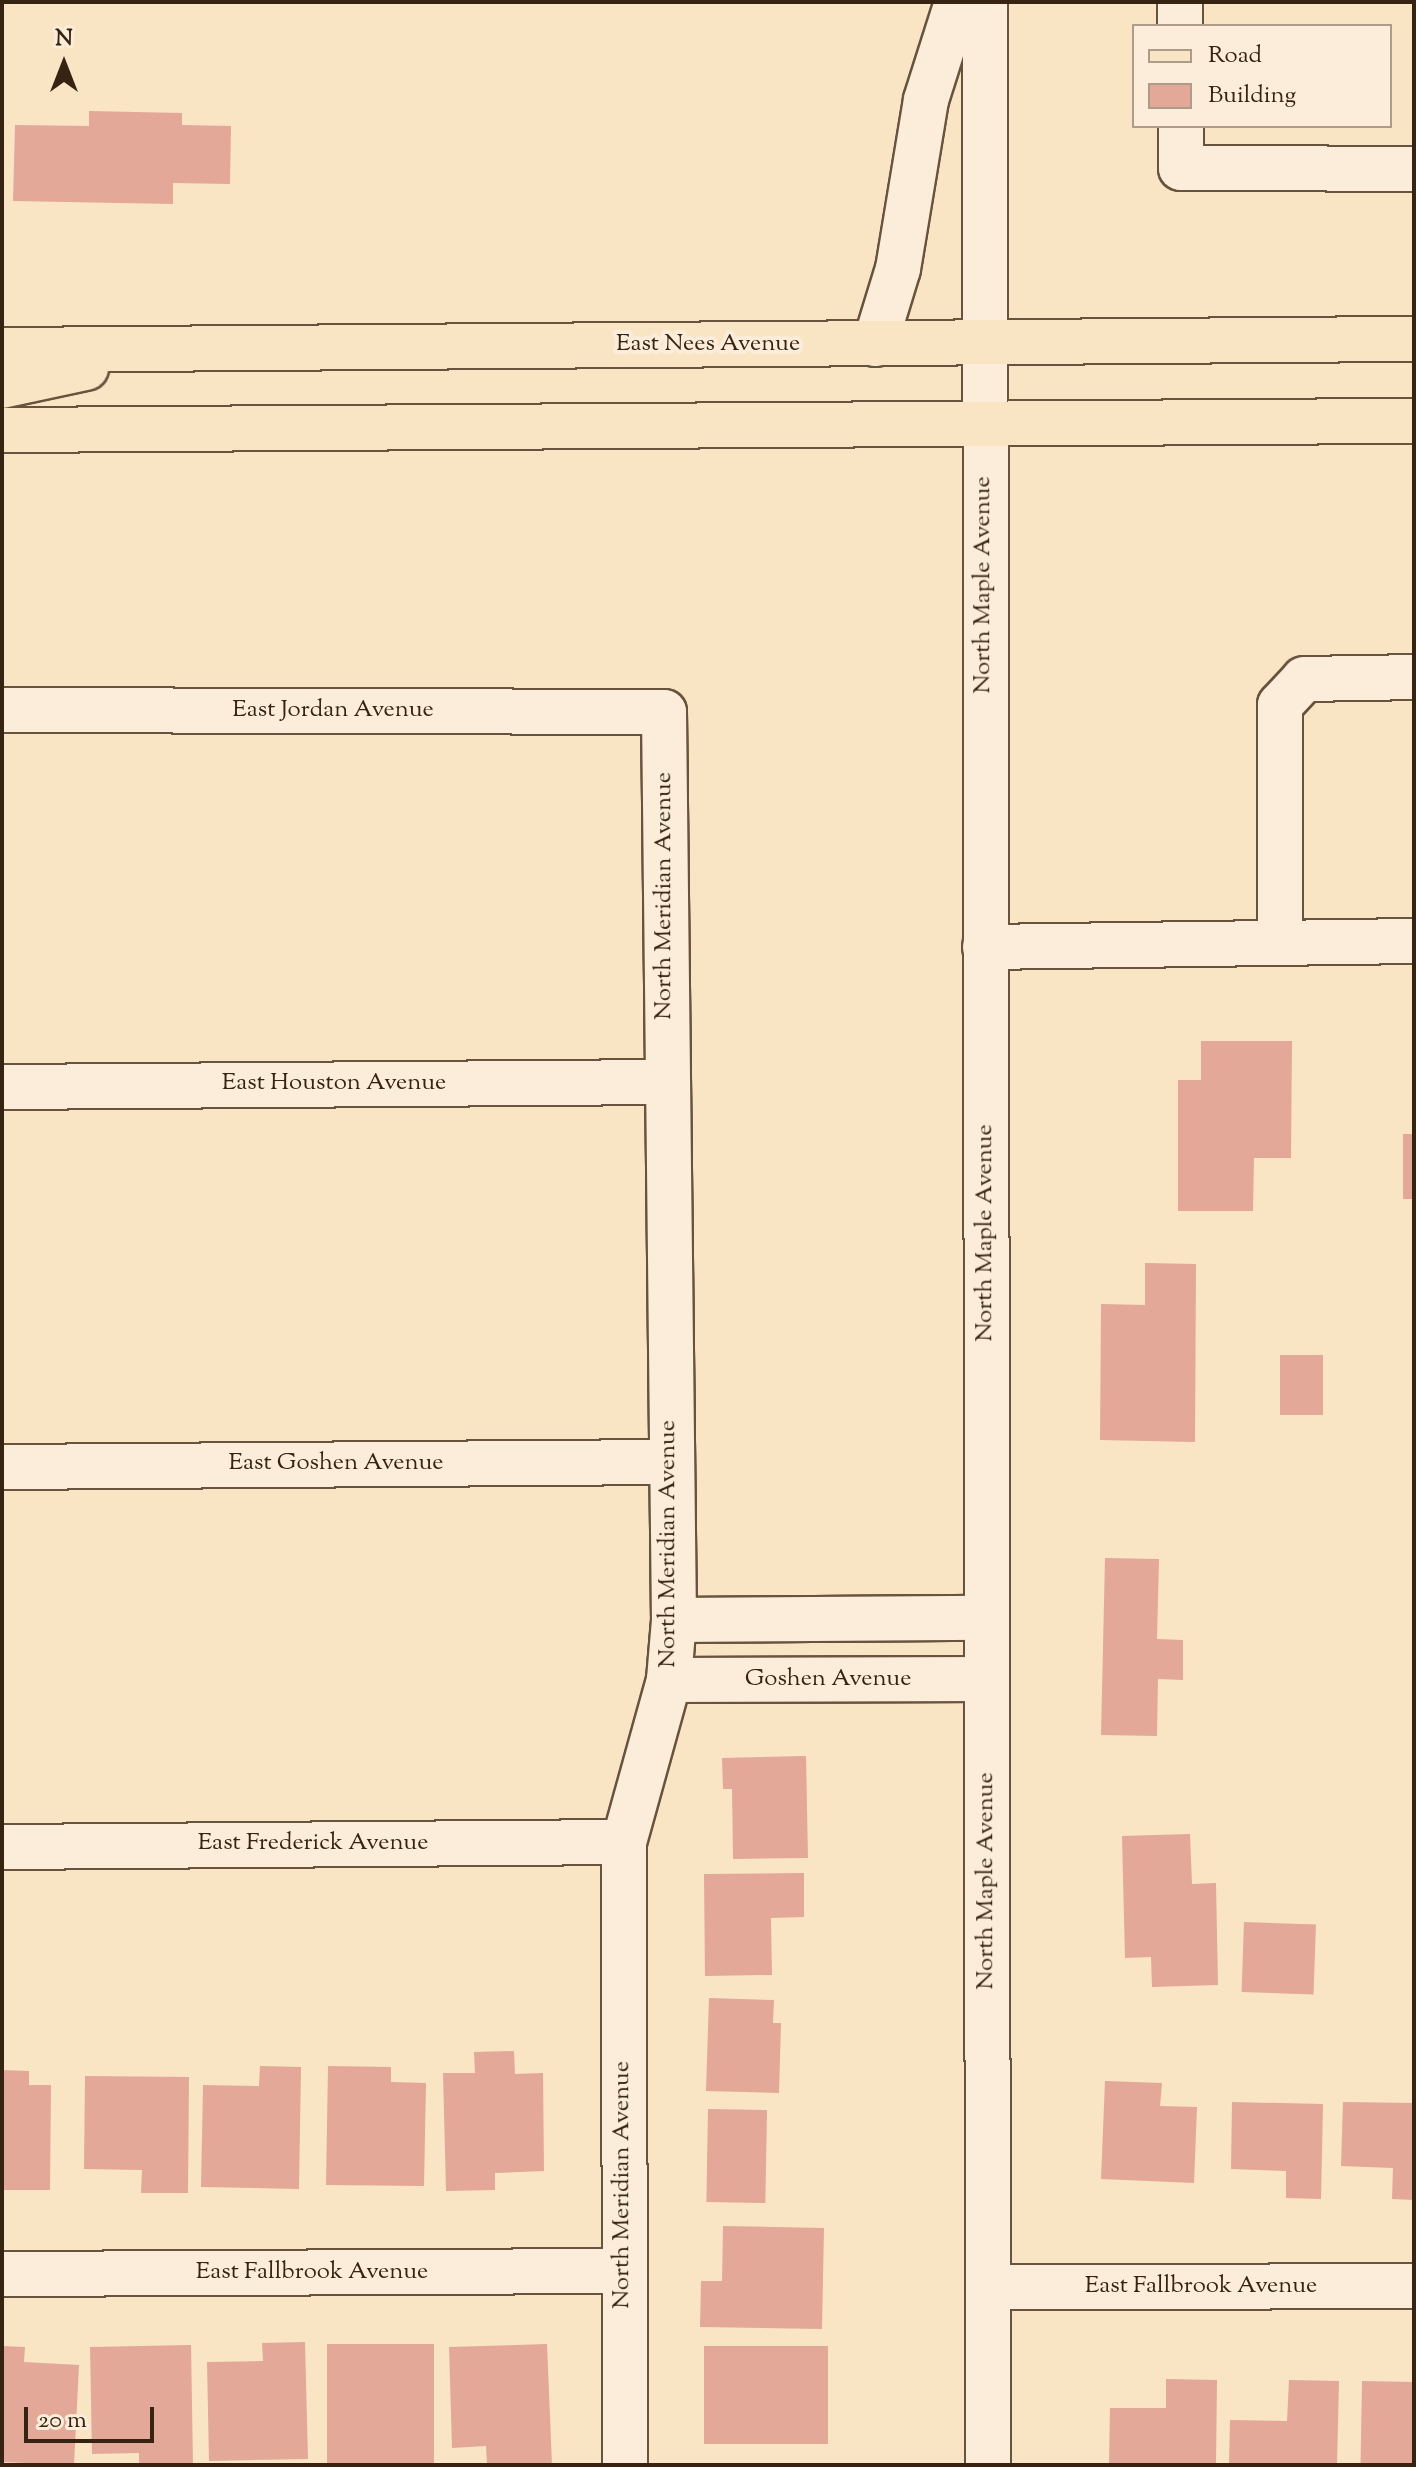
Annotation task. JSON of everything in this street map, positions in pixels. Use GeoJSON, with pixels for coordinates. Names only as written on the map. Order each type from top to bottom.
{"type":"FeatureCollection","features":[{"type":"Feature","properties":{"kind":"main road","name":"East Nees Avenue"},"geometry":{"type":"LineString","coordinates":[[2,350],[1414,339]]}},
{"type":"Feature","properties":{"kind":"main road"},"geometry":{"type":"LineString","coordinates":[[2,386],[182,347]]}},
{"type":"Feature","properties":{"kind":"main road"},"geometry":{"type":"LineString","coordinates":[[2,430],[984,421],[1414,421]]}},
{"type":"Feature","properties":{"kind":"street"},"geometry":{"type":"LineString","coordinates":[[875,344],[898,269],[926,100],[957,2]]}},
{"type":"Feature","properties":{"kind":"street","name":"North Maple Avenue"},"geometry":{"type":"LineString","coordinates":[[985,2],[988,2465]]}},
{"type":"Feature","properties":{"kind":"street"},"geometry":{"type":"LineString","coordinates":[[1180,2],[1180,24]]}},
{"type":"Feature","properties":{"kind":"street"},"geometry":{"type":"LineString","coordinates":[[1181,128],[1181,168],[1414,169]]}},
{"type":"Feature","properties":{"kind":"street"},"geometry":{"type":"LineString","coordinates":[[1280,943],[1280,705],[1304,679],[1414,677]]}},
{"type":"Feature","properties":{"kind":"street","name":"East Jordan Avenue"},"geometry":{"type":"LineString","coordinates":[[2,710],[664,712]]}},
{"type":"Feature","properties":{"kind":"street","name":"North Meridian Avenue"},"geometry":{"type":"LineString","coordinates":[[625,2465],[622,2271],[624,1842],[669,1680],[674,1620],[669,1462],[664,712]]}},
{"type":"Feature","properties":{"kind":"street"},"geometry":{"type":"LineString","coordinates":[[985,947],[1414,941]]}},
{"type":"Feature","properties":{"kind":"street","name":"East Houston Avenue"},"geometry":{"type":"LineString","coordinates":[[2,1087],[666,1082]]}},
{"type":"Feature","properties":{"kind":"street","name":"East Goshen Avenue"},"geometry":{"type":"LineString","coordinates":[[2,1467],[669,1462]]}},
{"type":"Feature","properties":{"kind":"street"},"geometry":{"type":"LineString","coordinates":[[674,1620],[987,1618]]}},
{"type":"Feature","properties":{"kind":"street","name":"Goshen Avenue"},"geometry":{"type":"LineString","coordinates":[[669,1680],[987,1679]]}},
{"type":"Feature","properties":{"kind":"street","name":"East Frederick Avenue"},"geometry":{"type":"LineString","coordinates":[[2,1847],[624,1842]]}},
{"type":"Feature","properties":{"kind":"street","name":"East Fallbrook Avenue"},"geometry":{"type":"LineString","coordinates":[[2,2274],[622,2271]]}},
{"type":"Feature","properties":{"kind":"street","name":"East Fallbrook Avenue"},"geometry":{"type":"LineString","coordinates":[[988,2287],[1414,2286]]}},
{"type":"Feature","properties":{"kind":"building"},"geometry":{"type":"Polygon","coordinates":[[[89,111],[182,113],[182,125],[231,126],[230,184],[173,183],[173,204],[13,201],[15,125],[89,126],[89,111]]]}},
{"type":"Feature","properties":{"kind":"building"},"geometry":{"type":"Polygon","coordinates":[[[1201,1041],[1292,1041],[1291,1158],[1254,1158],[1253,1211],[1178,1211],[1178,1080],[1201,1080],[1201,1041]]]}},
{"type":"Feature","properties":{"kind":"building"},"geometry":{"type":"Polygon","coordinates":[[[1403,1134],[1414,1134],[1414,1199],[1403,1199],[1403,1134]]]}},
{"type":"Feature","properties":{"kind":"building"},"geometry":{"type":"Polygon","coordinates":[[[1145,1263],[1196,1264],[1195,1442],[1100,1440],[1101,1304],[1145,1305],[1145,1263]]]}},
{"type":"Feature","properties":{"kind":"building"},"geometry":{"type":"Polygon","coordinates":[[[1280,1355],[1323,1355],[1323,1415],[1280,1415],[1280,1355]]]}},
{"type":"Feature","properties":{"kind":"building"},"geometry":{"type":"Polygon","coordinates":[[[1105,1558],[1159,1559],[1157,1639],[1183,1640],[1183,1680],[1158,1679],[1157,1736],[1101,1735],[1105,1558]]]}},
{"type":"Feature","properties":{"kind":"building"},"geometry":{"type":"Polygon","coordinates":[[[806,1756],[808,1858],[733,1859],[732,1789],[723,1789],[722,1758],[806,1756]]]}},
{"type":"Feature","properties":{"kind":"building"},"geometry":{"type":"Polygon","coordinates":[[[1190,1834],[1192,1884],[1216,1883],[1218,1985],[1152,1987],[1151,1957],[1125,1958],[1122,1836],[1190,1834]]]}},
{"type":"Feature","properties":{"kind":"building"},"geometry":{"type":"Polygon","coordinates":[[[804,1873],[804,1917],[771,1918],[772,1975],[705,1976],[704,1874],[804,1873]]]}},
{"type":"Feature","properties":{"kind":"building"},"geometry":{"type":"Polygon","coordinates":[[[1244,1922],[1316,1925],[1314,1994],[1242,1992],[1244,1922]]]}},
{"type":"Feature","properties":{"kind":"building"},"geometry":{"type":"Polygon","coordinates":[[[709,1998],[774,2000],[773,2023],[781,2023],[779,2093],[706,2091],[709,1998]]]}},
{"type":"Feature","properties":{"kind":"building"},"geometry":{"type":"Polygon","coordinates":[[[514,2051],[515,2074],[543,2073],[544,2171],[495,2173],[495,2190],[446,2191],[443,2073],[475,2073],[474,2052],[514,2051]]]}},
{"type":"Feature","properties":{"kind":"building"},"geometry":{"type":"Polygon","coordinates":[[[260,2066],[301,2067],[299,2189],[201,2187],[203,2085],[259,2086],[260,2066]]]}},
{"type":"Feature","properties":{"kind":"building"},"geometry":{"type":"Polygon","coordinates":[[[328,2066],[391,2067],[391,2082],[426,2083],[424,2186],[326,2185],[328,2066]]]}},
{"type":"Feature","properties":{"kind":"building"},"geometry":{"type":"Polygon","coordinates":[[[2,2070],[29,2071],[29,2085],[51,2085],[50,2190],[2,2190],[2,2070]]]}},
{"type":"Feature","properties":{"kind":"building"},"geometry":{"type":"Polygon","coordinates":[[[85,2076],[189,2077],[188,2193],[141,2193],[142,2170],[84,2169],[85,2076]]]}},
{"type":"Feature","properties":{"kind":"building"},"geometry":{"type":"Polygon","coordinates":[[[1105,2081],[1162,2083],[1160,2106],[1197,2107],[1194,2183],[1101,2179],[1105,2081]]]}},
{"type":"Feature","properties":{"kind":"building"},"geometry":{"type":"Polygon","coordinates":[[[1232,2102],[1323,2104],[1321,2199],[1286,2198],[1286,2171],[1231,2169],[1232,2102]]]}},
{"type":"Feature","properties":{"kind":"building"},"geometry":{"type":"Polygon","coordinates":[[[1343,2102],[1414,2103],[1414,2200],[1392,2199],[1393,2168],[1341,2166],[1343,2102]]]}},
{"type":"Feature","properties":{"kind":"building"},"geometry":{"type":"Polygon","coordinates":[[[708,2109],[767,2110],[765,2203],[706,2202],[708,2109]]]}},
{"type":"Feature","properties":{"kind":"building"},"geometry":{"type":"Polygon","coordinates":[[[723,2226],[824,2228],[822,2329],[700,2327],[701,2281],[722,2281],[723,2226]]]}},
{"type":"Feature","properties":{"kind":"building"},"geometry":{"type":"Polygon","coordinates":[[[305,2342],[308,2459],[209,2461],[207,2362],[263,2361],[262,2343],[305,2342]]]}},
{"type":"Feature","properties":{"kind":"building"},"geometry":{"type":"Polygon","coordinates":[[[327,2344],[434,2344],[434,2464],[327,2464],[327,2344]]]}},
{"type":"Feature","properties":{"kind":"building"},"geometry":{"type":"Polygon","coordinates":[[[547,2344],[552,2465],[487,2465],[486,2446],[452,2448],[449,2347],[547,2344]]]}},
{"type":"Feature","properties":{"kind":"building"},"geometry":{"type":"Polygon","coordinates":[[[191,2345],[193,2465],[139,2465],[139,2453],[92,2454],[90,2347],[191,2345]]]}},
{"type":"Feature","properties":{"kind":"building"},"geometry":{"type":"Polygon","coordinates":[[[2,2346],[25,2347],[24,2362],[79,2365],[74,2465],[2,2462],[2,2346]]]}},
{"type":"Feature","properties":{"kind":"building"},"geometry":{"type":"Polygon","coordinates":[[[704,2346],[828,2346],[828,2444],[704,2444],[704,2346]]]}},
{"type":"Feature","properties":{"kind":"building"},"geometry":{"type":"Polygon","coordinates":[[[1166,2379],[1217,2380],[1216,2465],[1109,2465],[1110,2408],[1166,2408],[1166,2379]]]}},
{"type":"Feature","properties":{"kind":"building"},"geometry":{"type":"Polygon","coordinates":[[[1289,2380],[1339,2381],[1337,2465],[1229,2465],[1230,2420],[1287,2421],[1289,2380]]]}},
{"type":"Feature","properties":{"kind":"building"},"geometry":{"type":"Polygon","coordinates":[[[1362,2381],[1414,2382],[1413,2465],[1361,2465],[1362,2381]]]}}]}
